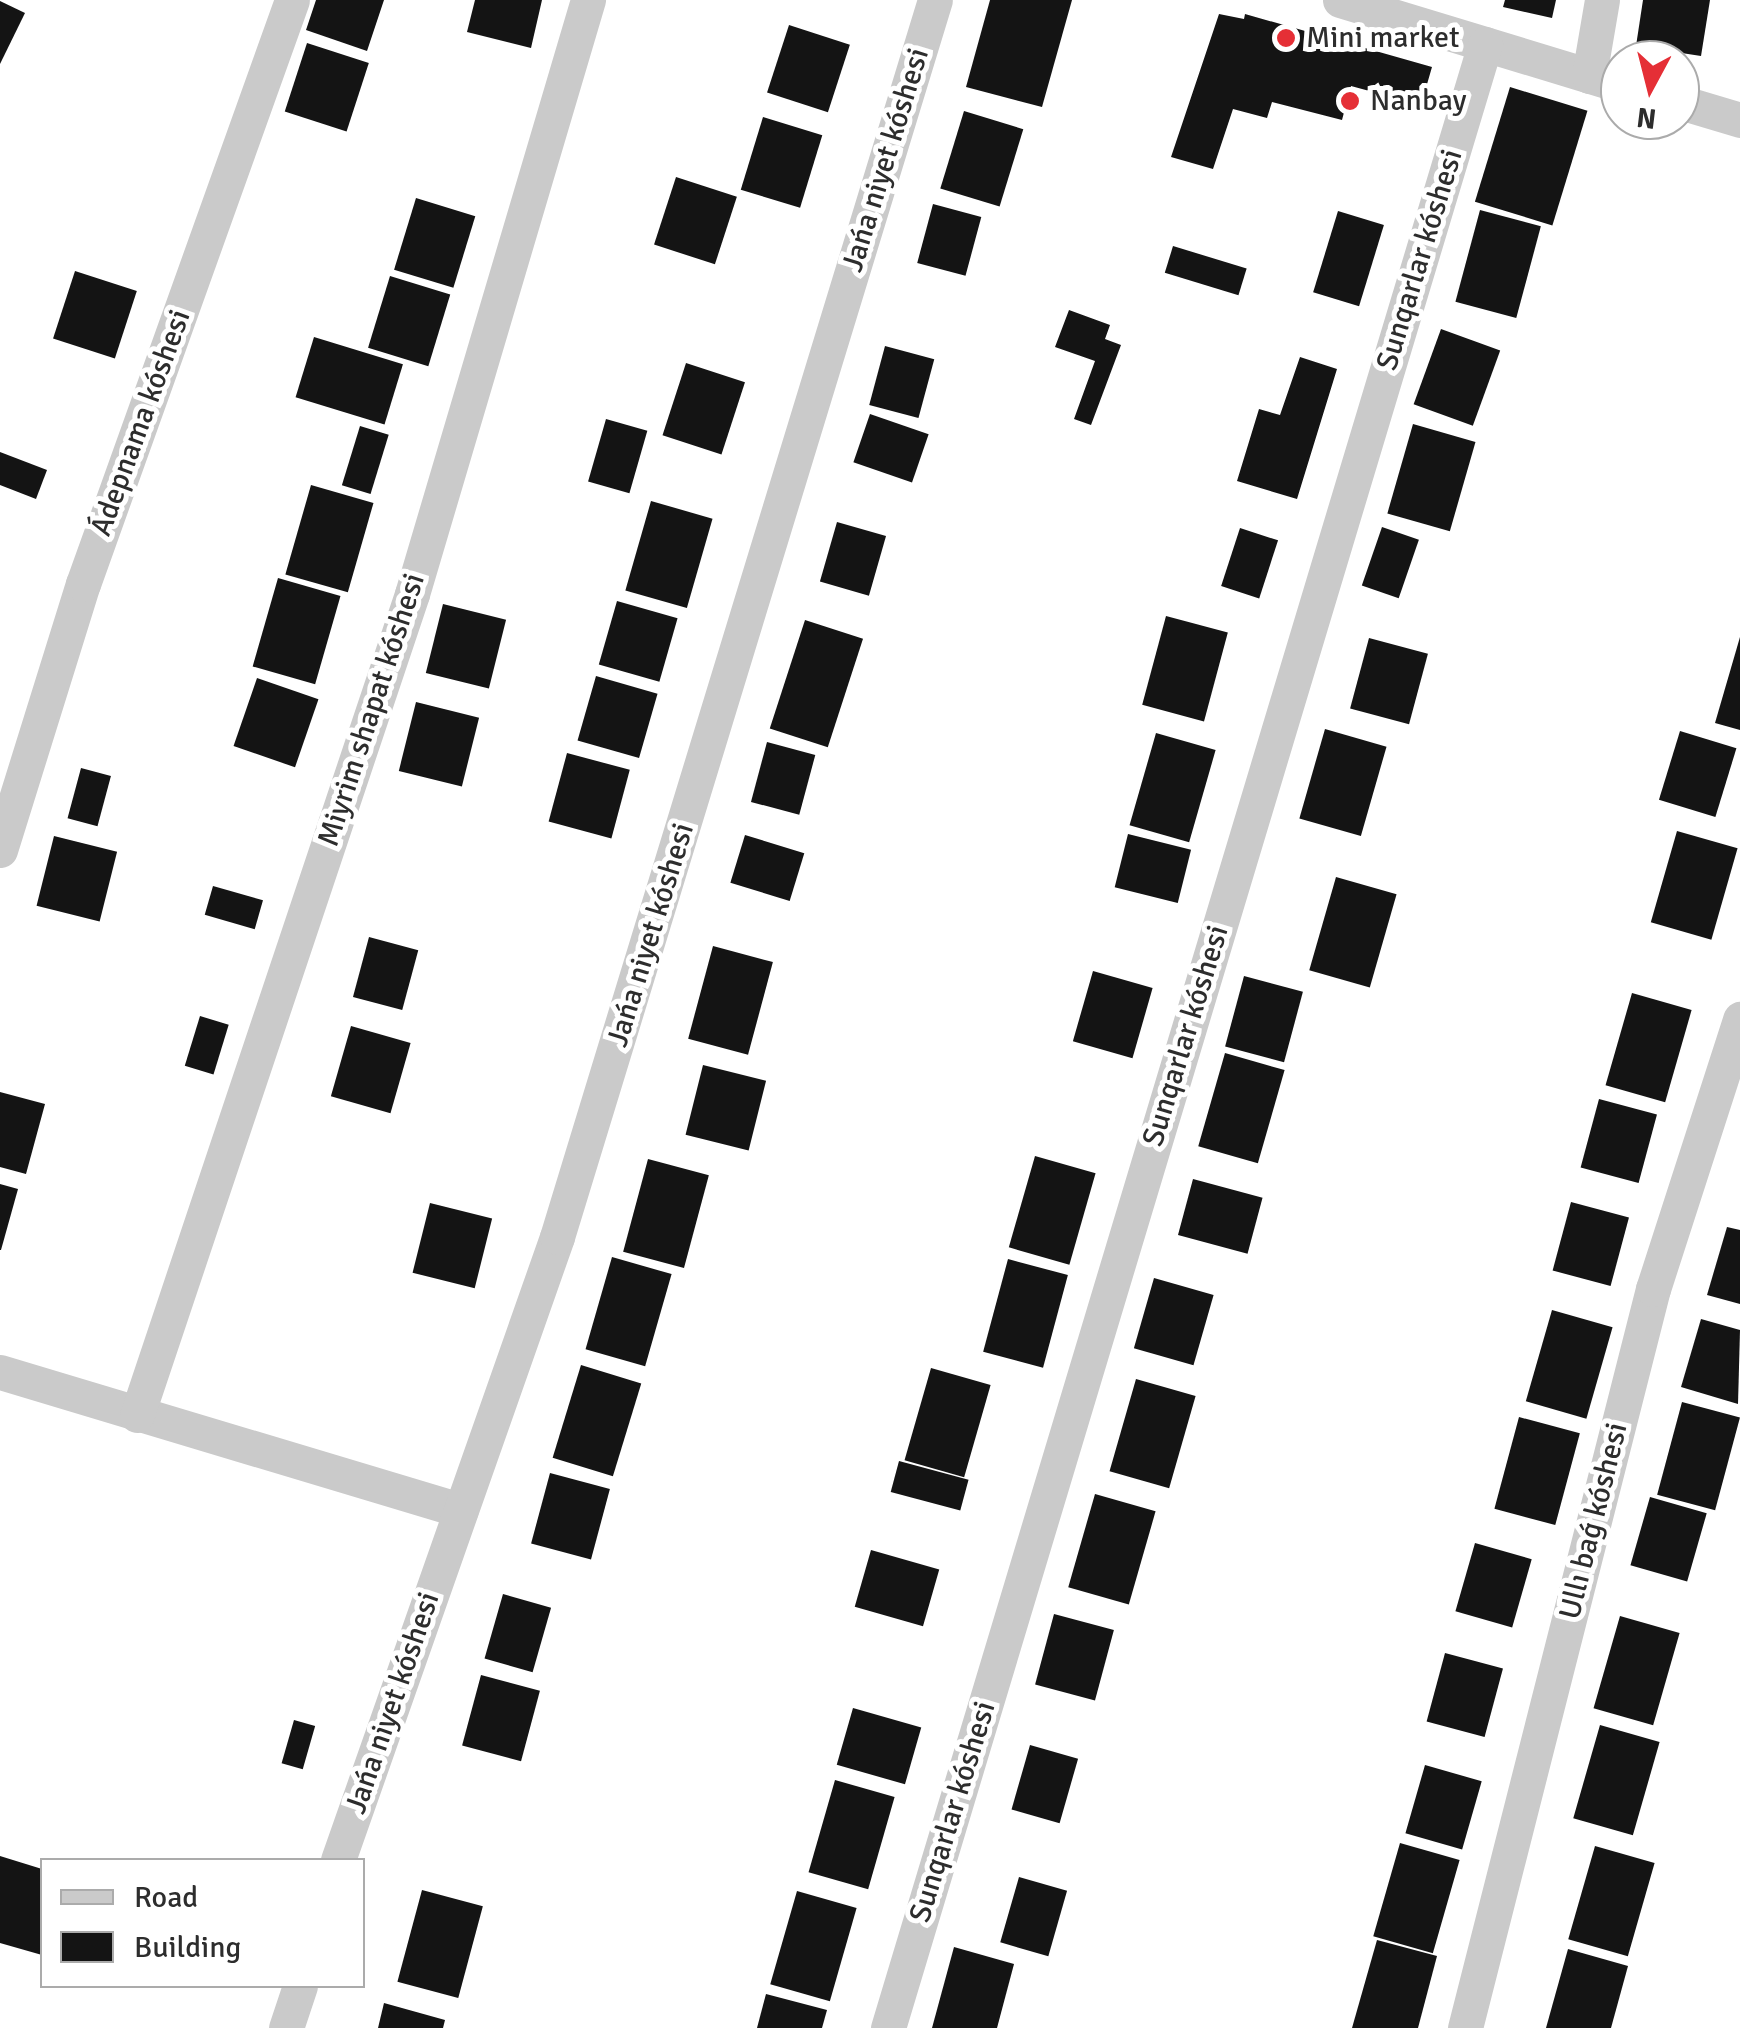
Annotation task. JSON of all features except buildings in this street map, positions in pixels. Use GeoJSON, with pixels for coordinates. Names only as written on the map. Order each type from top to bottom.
{"type":"FeatureCollection","features":[{"type":"Feature","properties":{"kind":"street","name":"Ádepnama kóshesi"},"geometry":{"type":"LineString","coordinates":[[0,850],[84,584],[292,0]]}},
{"type":"Feature","properties":{"kind":"street","name":"Miyrim shapat kóshesi"},"geometry":{"type":"LineString","coordinates":[[137,1414],[412,594],[588,0]]}},
{"type":"Feature","properties":{"kind":"street","name":"Jańa niyet kóshesi"},"geometry":{"type":"LineString","coordinates":[[339,1858],[461,1510],[642,967],[935,0]]}},
{"type":"Feature","properties":{"kind":"street"},"geometry":{"type":"LineString","coordinates":[[1340,0],[1386,6],[1485,44],[1600,79]]}},
{"type":"Feature","properties":{"kind":"street"},"geometry":{"type":"LineString","coordinates":[[1602,0],[1603,40]]}},
{"type":"Feature","properties":{"kind":"street","name":"Sunqarlar kóshesi"},"geometry":{"type":"LineString","coordinates":[[888,2028],[1485,44]]}},
{"type":"Feature","properties":{"kind":"street"},"geometry":{"type":"LineString","coordinates":[[1700,108],[1740,120]]}},
{"type":"Feature","properties":{"kind":"street","name":"Ullı baǵ kóshesi"},"geometry":{"type":"LineString","coordinates":[[1465,2028],[1653,1289],[1740,1019]]}},
{"type":"Feature","properties":{"kind":"street"},"geometry":{"type":"LineString","coordinates":[[0,1372],[461,1510]]}},
{"type":"Feature","properties":{"kind":"street"},"geometry":{"type":"LineString","coordinates":[[286,2028],[299,1988]]}},
{"type":"Feature","properties":{"kind":"place","name":"Mini market"},"geometry":{"type":"Point","coordinates":[1286,38]}},
{"type":"Feature","properties":{"kind":"place","name":"Nanbay"},"geometry":{"type":"Point","coordinates":[1350,101]}}]}
